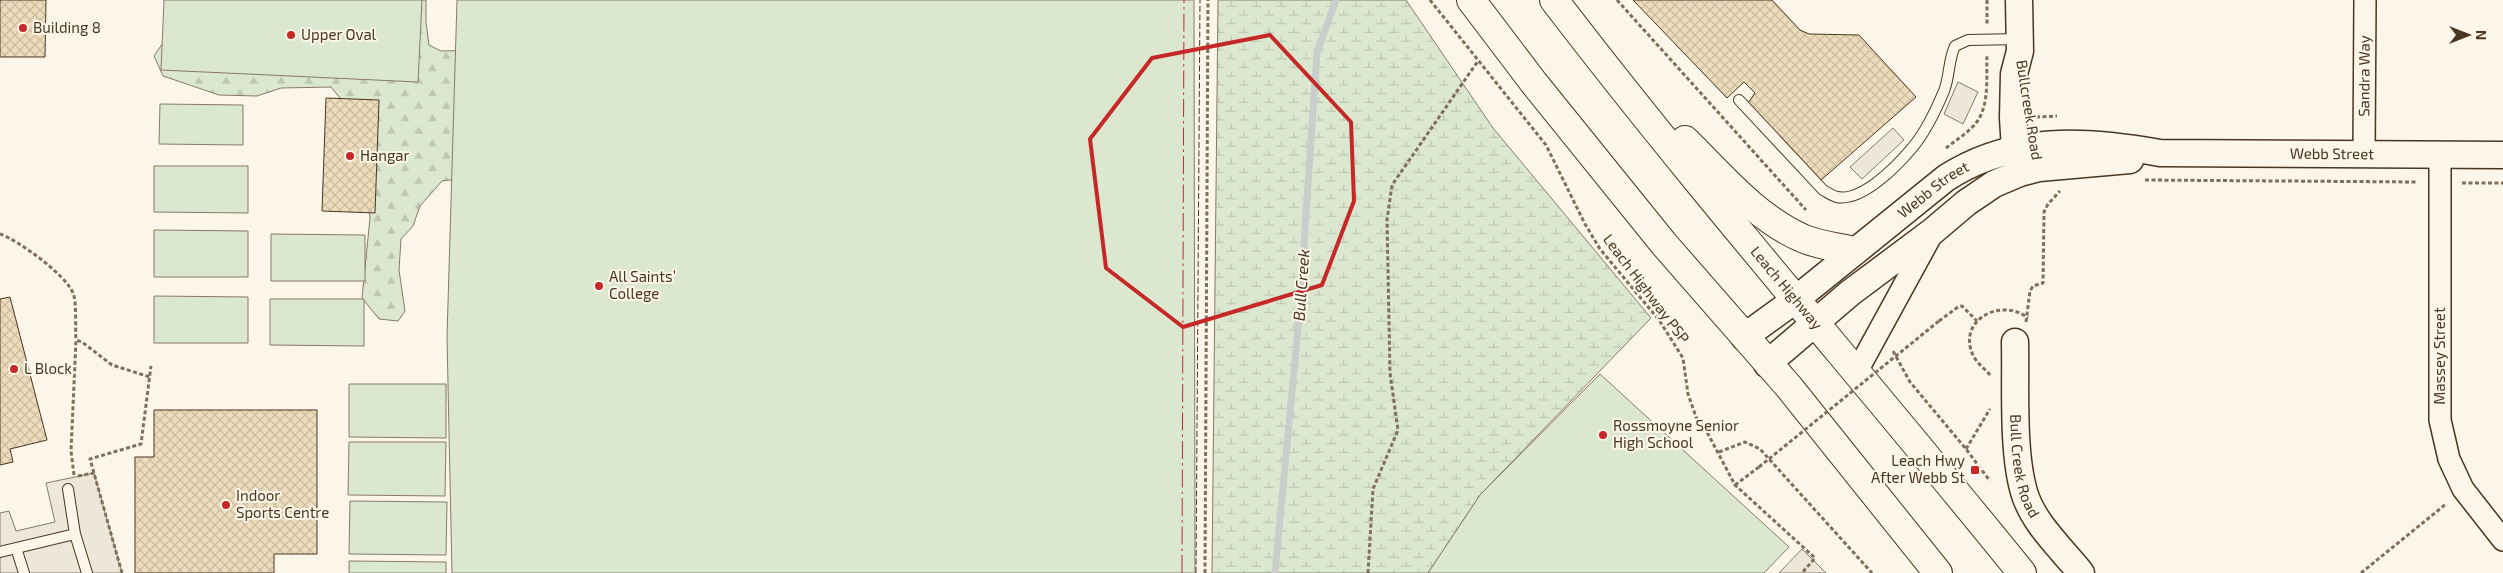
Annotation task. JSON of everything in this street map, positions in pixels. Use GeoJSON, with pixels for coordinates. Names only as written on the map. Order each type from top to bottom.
{"type":"FeatureCollection","features":[{"type":"Feature","properties":{"kind":"highway"},"geometry":{"type":"LineString","coordinates":[[1471,0],[1534,83],[1651,229],[1789,387],[1938,573]]}},
{"type":"Feature","properties":{"kind":"highway","name":"Leach Highway"},"geometry":{"type":"LineString","coordinates":[[1554,0],[1795,300],[1917,443],[2022,573]]}},
{"type":"Feature","properties":{"kind":"highway"},"geometry":{"type":"LineString","coordinates":[[1591,48],[1740,194],[1775,223],[1803,239],[1854,251]]}},
{"type":"Feature","properties":{"kind":"street","name":"Bullcreek Road"},"geometry":{"type":"LineString","coordinates":[[2019,0],[2019,45],[2014,74],[2027,159]]}},
{"type":"Feature","properties":{"kind":"street","name":"Sandra Way"},"geometry":{"type":"LineString","coordinates":[[2364,154],[2365,0]]}},
{"type":"Feature","properties":{"kind":"street","name":"Webb Street"},"geometry":{"type":"LineString","coordinates":[[1744,337],[1795,300],[1946,178],[1975,161],[2027,159],[2119,146],[2160,153],[2503,155]]}},
{"type":"Feature","properties":{"kind":"street","name":"Massey Street"},"geometry":{"type":"LineString","coordinates":[[2440,154],[2440,420],[2449,459],[2463,489],[2503,540]]}},
{"type":"Feature","properties":{"kind":"street","name":"Webb Street"},"geometry":{"type":"LineString","coordinates":[[1767,364],[1850,293],[1933,231],[1966,202],[2027,159]]}},
{"type":"Feature","properties":{"kind":"street","name":"Webb Street"},"geometry":{"type":"LineString","coordinates":[[1856,373],[1933,231]]}},
{"type":"Feature","properties":{"kind":"street","name":"Bull Creek Road"},"geometry":{"type":"LineString","coordinates":[[2014,342],[2018,459],[2024,492],[2038,521],[2081,573]]}},
{"type":"Feature","properties":{"kind":"lane"},"geometry":{"type":"LineString","coordinates":[[1739,100],[1823,190],[1837,197],[1854,195],[1869,189],[1912,148],[1921,136],[1946,86],[1949,60],[1954,46],[1968,40],[2019,45]]}},
{"type":"Feature","properties":{"kind":"lane"},"geometry":{"type":"LineString","coordinates":[[68,489],[75,534],[87,573]]}},
{"type":"Feature","properties":{"kind":"lane"},"geometry":{"type":"LineString","coordinates":[[0,552],[75,534]]}},
{"type":"Feature","properties":{"kind":"lane"},"geometry":{"type":"LineString","coordinates":[[16,548],[24,573]]}},
{"type":"Feature","properties":{"kind":"path"},"geometry":{"type":"LineString","coordinates":[[1205,573],[1208,0]]}},
{"type":"Feature","properties":{"kind":"path","name":"Leach Highway PSP"},"geometry":{"type":"LineString","coordinates":[[1430,0],[1546,145],[1585,224],[1600,249],[1659,320],[1683,358],[1688,394],[1696,417],[1719,452],[1735,486]]}},
{"type":"Feature","properties":{"kind":"path"},"geometry":{"type":"LineString","coordinates":[[1617,0],[1810,215]]}},
{"type":"Feature","properties":{"kind":"path"},"geometry":{"type":"LineString","coordinates":[[1368,573],[1374,489],[1398,430],[1390,373],[1387,220],[1392,185],[1478,61]]}},
{"type":"Feature","properties":{"kind":"path"},"geometry":{"type":"LineString","coordinates":[[1938,154],[1975,125],[1981,116]]}},
{"type":"Feature","properties":{"kind":"path"},"geometry":{"type":"LineString","coordinates":[[2144,180],[2503,183]]}},
{"type":"Feature","properties":{"kind":"path"},"geometry":{"type":"LineString","coordinates":[[2014,342],[2028,318],[2030,291],[2034,286],[2043,283],[2044,212],[2048,204],[2066,184]]}},
{"type":"Feature","properties":{"kind":"path"},"geometry":{"type":"LineString","coordinates":[[0,234],[10,238],[49,266],[73,293],[76,340],[71,452],[74,477],[94,473]]}},
{"type":"Feature","properties":{"kind":"path"},"geometry":{"type":"LineString","coordinates":[[1802,573],[1815,558],[1735,486],[1958,307],[1962,306],[1977,321]]}},
{"type":"Feature","properties":{"kind":"path"},"geometry":{"type":"LineString","coordinates":[[76,340],[82,342],[112,365],[150,377]]}},
{"type":"Feature","properties":{"kind":"path"},"geometry":{"type":"LineString","coordinates":[[1892,348],[1910,382],[1966,449],[1990,482]]}},
{"type":"Feature","properties":{"kind":"path"},"geometry":{"type":"LineString","coordinates":[[122,573],[90,459],[141,444],[151,366]]}},
{"type":"Feature","properties":{"kind":"path"},"geometry":{"type":"LineString","coordinates":[[1719,452],[1746,442],[1760,448],[1872,573]]}},
{"type":"Feature","properties":{"kind":"path"},"geometry":{"type":"LineString","coordinates":[[2361,573],[2463,489]]}},
{"type":"Feature","properties":{"kind":"highlighted area"},"geometry":{"type":"Polygon","coordinates":[[[1270,35],[1351,122],[1354,201],[1322,285],[1183,327],[1106,268],[1090,139],[1152,58],[1270,35]]]}},
{"type":"Feature","properties":{"kind":"green space","name":"Upper Oval"},"geometry":{"type":"Polygon","coordinates":[[[164,0],[422,0],[418,82],[161,70],[164,0]]]}},
{"type":"Feature","properties":{"kind":"green space"},"geometry":{"type":"Polygon","coordinates":[[[350,0],[426,0],[429,45],[441,51],[483,50],[473,177],[442,181],[420,206],[413,226],[401,239],[399,270],[405,311],[398,321],[379,319],[362,298],[370,218],[366,185],[353,114],[331,87],[281,88],[257,96],[219,95],[163,76],[154,56],[169,34],[350,0]]]}},
{"type":"Feature","properties":{"kind":"green space","name":"All Saints’ College"},"geometry":{"type":"Polygon","coordinates":[[[457,0],[1194,0],[1195,573],[452,573],[447,337],[457,0]]]}},
{"type":"Feature","properties":{"kind":"green space"},"geometry":{"type":"Polygon","coordinates":[[[1218,0],[1406,0],[1493,128],[1651,318],[1480,495],[1428,573],[1212,573],[1218,0]]]}},
{"type":"Feature","properties":{"kind":"green space"},"geometry":{"type":"Polygon","coordinates":[[[160,104],[243,105],[243,145],[159,144],[160,104]]]}},
{"type":"Feature","properties":{"kind":"green space"},"geometry":{"type":"Polygon","coordinates":[[[154,166],[248,166],[248,213],[154,212],[154,166]]]}},
{"type":"Feature","properties":{"kind":"green space"},"geometry":{"type":"Polygon","coordinates":[[[154,230],[248,231],[248,277],[154,277],[154,230]]]}},
{"type":"Feature","properties":{"kind":"green space"},"geometry":{"type":"Polygon","coordinates":[[[271,234],[365,235],[365,281],[271,281],[271,234]]]}},
{"type":"Feature","properties":{"kind":"green space"},"geometry":{"type":"Polygon","coordinates":[[[154,296],[248,297],[248,343],[154,343],[154,296]]]}},
{"type":"Feature","properties":{"kind":"green space"},"geometry":{"type":"Polygon","coordinates":[[[270,299],[364,299],[364,346],[270,345],[270,299]]]}},
{"type":"Feature","properties":{"kind":"green space","name":"Rossmoyne Senior High School"},"geometry":{"type":"Polygon","coordinates":[[[1600,374],[1789,547],[1764,573],[1428,573],[1480,495],[1600,374]]]}},
{"type":"Feature","properties":{"kind":"green space"},"geometry":{"type":"Polygon","coordinates":[[[349,384],[446,384],[446,438],[349,437],[349,384]]]}},
{"type":"Feature","properties":{"kind":"green space"},"geometry":{"type":"Polygon","coordinates":[[[349,442],[446,442],[445,496],[348,495],[349,442]]]}},
{"type":"Feature","properties":{"kind":"green space"},"geometry":{"type":"Polygon","coordinates":[[[350,501],[447,502],[446,555],[349,554],[350,501]]]}},
{"type":"Feature","properties":{"kind":"green space"},"geometry":{"type":"Polygon","coordinates":[[[349,561],[446,562],[446,573],[349,573],[349,561]]]}},
{"type":"Feature","properties":{"kind":"shaded area"},"geometry":{"type":"Polygon","coordinates":[[[1958,82],[1978,92],[1963,124],[1944,114],[1958,82]]]}},
{"type":"Feature","properties":{"kind":"shaded area"},"geometry":{"type":"Polygon","coordinates":[[[1893,128],[1904,140],[1862,179],[1850,167],[1893,128]]]}},
{"type":"Feature","properties":{"kind":"shaded area"},"geometry":{"type":"Polygon","coordinates":[[[94,473],[122,573],[0,573],[0,513],[9,511],[16,531],[55,522],[46,483],[94,473]]]}},
{"type":"Feature","properties":{"kind":"shaded area"},"geometry":{"type":"Polygon","coordinates":[[[1802,549],[1826,573],[1779,573],[1802,549]]]}},
{"type":"Feature","properties":{"kind":"building","name":"Building 8"},"geometry":{"type":"Polygon","coordinates":[[[0,0],[46,0],[45,57],[0,57],[0,0]]]}},
{"type":"Feature","properties":{"kind":"building"},"geometry":{"type":"Polygon","coordinates":[[[1633,0],[1772,0],[1800,30],[1809,34],[1859,35],[1916,97],[1820,181],[1748,103],[1755,93],[1744,82],[1727,98],[1633,0]]]}},
{"type":"Feature","properties":{"kind":"building","name":"Hangar"},"geometry":{"type":"Polygon","coordinates":[[[326,98],[379,100],[375,213],[322,211],[326,98]]]}},
{"type":"Feature","properties":{"kind":"building","name":"L Block"},"geometry":{"type":"Polygon","coordinates":[[[10,297],[47,440],[10,449],[13,462],[0,465],[0,299],[10,297]]]}},
{"type":"Feature","properties":{"kind":"building","name":"Indoor Sports Centre"},"geometry":{"type":"Polygon","coordinates":[[[154,410],[317,410],[317,554],[274,554],[274,573],[135,573],[135,457],[154,457],[154,410]]]}},
{"type":"Feature","properties":{"kind":"waterway","name":"Bull Creek"},"geometry":{"type":"LineString","coordinates":[[1275,573],[1299,317],[1317,52],[1336,0]]}},
{"type":"Feature","properties":{"kind":"fence"},"geometry":{"type":"LineString","coordinates":[[1196,573],[1200,0]]}},
{"type":"Feature","properties":{"kind":"power"},"geometry":{"type":"LineString","coordinates":[[1182,573],[1184,0]]}},
{"type":"Feature","properties":{"kind":"place","name":"Building 8"},"geometry":{"type":"Point","coordinates":[23,28]}},
{"type":"Feature","properties":{"kind":"place","name":"Upper Oval"},"geometry":{"type":"Point","coordinates":[291,35]}},
{"type":"Feature","properties":{"kind":"place","name":"Hangar"},"geometry":{"type":"Point","coordinates":[350,156]}},
{"type":"Feature","properties":{"kind":"place","name":"All Saints’ College"},"geometry":{"type":"Point","coordinates":[599,286]}},
{"type":"Feature","properties":{"kind":"place","name":"L Block"},"geometry":{"type":"Point","coordinates":[14,369]}},
{"type":"Feature","properties":{"kind":"place","name":"Rossmoyne Senior High School"},"geometry":{"type":"Point","coordinates":[1603,435]}},
{"type":"Feature","properties":{"kind":"place","name":"Leach Hwy After Webb St"},"geometry":{"type":"Point","coordinates":[1975,470]}},
{"type":"Feature","properties":{"kind":"place","name":"Indoor Sports Centre"},"geometry":{"type":"Point","coordinates":[226,505]}}]}
